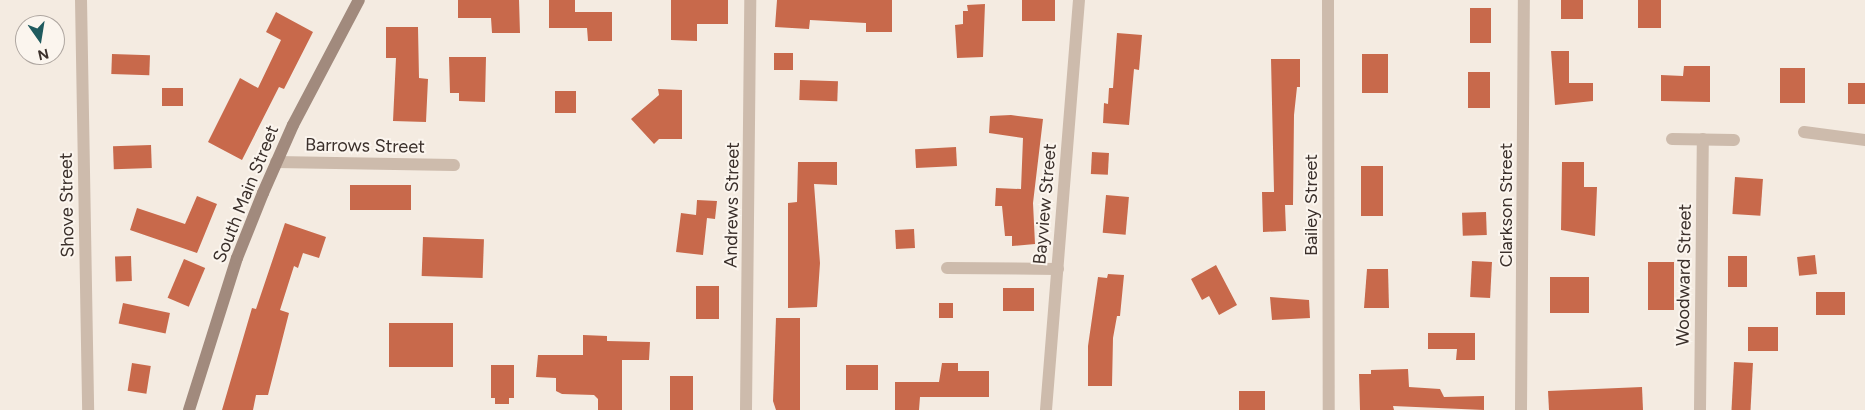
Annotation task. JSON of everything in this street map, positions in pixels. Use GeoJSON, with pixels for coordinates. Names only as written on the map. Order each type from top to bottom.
{"type":"FeatureCollection","features":[{"type":"Feature","properties":{"kind":"main road","name":"South Main Street"},"geometry":{"type":"LineString","coordinates":[[189,410],[237,258],[276,162],[359,0]]}},
{"type":"Feature","properties":{"kind":"street","name":"Shove Street"},"geometry":{"type":"LineString","coordinates":[[81,0],[88,410]]}},
{"type":"Feature","properties":{"kind":"street","name":"Andrews Street"},"geometry":{"type":"LineString","coordinates":[[746,410],[750,0]]}},
{"type":"Feature","properties":{"kind":"street","name":"Bayview Street"},"geometry":{"type":"LineString","coordinates":[[1046,410],[1079,0]]}},
{"type":"Feature","properties":{"kind":"street","name":"Bailey Street"},"geometry":{"type":"LineString","coordinates":[[1328,0],[1329,410]]}},
{"type":"Feature","properties":{"kind":"street","name":"Clarkson Street"},"geometry":{"type":"LineString","coordinates":[[1521,410],[1524,0]]}},
{"type":"Feature","properties":{"kind":"street"},"geometry":{"type":"LineString","coordinates":[[1804,132],[1865,140]]}},
{"type":"Feature","properties":{"kind":"street"},"geometry":{"type":"LineString","coordinates":[[1672,139],[1734,140]]}},
{"type":"Feature","properties":{"kind":"street","name":"Woodward Street"},"geometry":{"type":"LineString","coordinates":[[1700,410],[1704,139]]}},
{"type":"Feature","properties":{"kind":"street","name":"Barrows Street"},"geometry":{"type":"LineString","coordinates":[[276,162],[454,165]]}},
{"type":"Feature","properties":{"kind":"street"},"geometry":{"type":"LineString","coordinates":[[947,268],[1058,269]]}},
{"type":"Feature","properties":{"kind":"building"},"geometry":{"type":"Polygon","coordinates":[[[458,0],[519,0],[520,33],[492,33],[491,18],[458,18],[458,0]]]}},
{"type":"Feature","properties":{"kind":"building"},"geometry":{"type":"Polygon","coordinates":[[[549,0],[575,0],[575,12],[612,12],[612,41],[588,41],[587,28],[549,28],[549,0]]]}},
{"type":"Feature","properties":{"kind":"building"},"geometry":{"type":"Polygon","coordinates":[[[671,0],[728,0],[728,24],[697,24],[697,41],[671,40],[671,0]]]}},
{"type":"Feature","properties":{"kind":"building"},"geometry":{"type":"Polygon","coordinates":[[[777,0],[892,0],[892,32],[866,32],[866,23],[810,20],[809,29],[775,27],[777,0]]]}},
{"type":"Feature","properties":{"kind":"building"},"geometry":{"type":"Polygon","coordinates":[[[1022,0],[1055,0],[1055,21],[1022,21],[1022,0]]]}},
{"type":"Feature","properties":{"kind":"building"},"geometry":{"type":"Polygon","coordinates":[[[1561,0],[1583,0],[1583,19],[1561,19],[1561,0]]]}},
{"type":"Feature","properties":{"kind":"building"},"geometry":{"type":"Polygon","coordinates":[[[1638,0],[1661,0],[1661,28],[1638,28],[1638,0]]]}},
{"type":"Feature","properties":{"kind":"building"},"geometry":{"type":"Polygon","coordinates":[[[985,4],[983,57],[957,58],[955,25],[963,24],[963,11],[968,11],[967,5],[985,4]]]}},
{"type":"Feature","properties":{"kind":"building"},"geometry":{"type":"Polygon","coordinates":[[[1470,8],[1491,8],[1491,43],[1470,43],[1470,8]]]}},
{"type":"Feature","properties":{"kind":"building"},"geometry":{"type":"Polygon","coordinates":[[[276,12],[313,32],[284,89],[279,87],[242,160],[208,142],[240,78],[258,88],[281,40],[266,32],[276,12]]]}},
{"type":"Feature","properties":{"kind":"building"},"geometry":{"type":"Polygon","coordinates":[[[386,27],[418,27],[419,78],[428,79],[426,122],[393,121],[396,58],[386,58],[386,27]]]}},
{"type":"Feature","properties":{"kind":"building"},"geometry":{"type":"Polygon","coordinates":[[[1117,33],[1142,35],[1139,70],[1134,69],[1129,125],[1103,123],[1104,103],[1108,104],[1109,88],[1113,88],[1117,33]]]}},
{"type":"Feature","properties":{"kind":"building"},"geometry":{"type":"Polygon","coordinates":[[[1551,51],[1569,51],[1569,83],[1593,83],[1593,101],[1555,105],[1551,51]]]}},
{"type":"Feature","properties":{"kind":"building"},"geometry":{"type":"Polygon","coordinates":[[[774,53],[793,53],[793,70],[774,70],[774,53]]]}},
{"type":"Feature","properties":{"kind":"building"},"geometry":{"type":"Polygon","coordinates":[[[112,54],[150,55],[149,75],[111,74],[112,54]]]}},
{"type":"Feature","properties":{"kind":"building"},"geometry":{"type":"Polygon","coordinates":[[[1362,54],[1388,54],[1388,93],[1362,93],[1362,54]]]}},
{"type":"Feature","properties":{"kind":"building"},"geometry":{"type":"Polygon","coordinates":[[[449,57],[486,57],[485,102],[459,101],[459,93],[450,93],[449,57]]]}},
{"type":"Feature","properties":{"kind":"building"},"geometry":{"type":"Polygon","coordinates":[[[1271,59],[1300,59],[1300,87],[1297,87],[1294,115],[1293,205],[1285,205],[1286,231],[1263,232],[1262,192],[1274,192],[1271,59]]]}},
{"type":"Feature","properties":{"kind":"building"},"geometry":{"type":"Polygon","coordinates":[[[1684,66],[1710,66],[1710,102],[1661,101],[1661,75],[1683,76],[1684,66]]]}},
{"type":"Feature","properties":{"kind":"building"},"geometry":{"type":"Polygon","coordinates":[[[1780,68],[1805,68],[1805,103],[1780,103],[1780,68]]]}},
{"type":"Feature","properties":{"kind":"building"},"geometry":{"type":"Polygon","coordinates":[[[1468,72],[1490,72],[1490,108],[1468,108],[1468,72]]]}},
{"type":"Feature","properties":{"kind":"building"},"geometry":{"type":"Polygon","coordinates":[[[800,80],[838,81],[837,101],[799,100],[800,80]]]}},
{"type":"Feature","properties":{"kind":"building"},"geometry":{"type":"Polygon","coordinates":[[[1848,83],[1865,83],[1865,104],[1848,104],[1848,83]]]}},
{"type":"Feature","properties":{"kind":"building"},"geometry":{"type":"Polygon","coordinates":[[[162,88],[183,88],[183,106],[162,106],[162,88]]]}},
{"type":"Feature","properties":{"kind":"building"},"geometry":{"type":"Polygon","coordinates":[[[658,89],[682,90],[682,139],[659,139],[654,144],[631,119],[659,95],[658,89]]]}},
{"type":"Feature","properties":{"kind":"building"},"geometry":{"type":"Polygon","coordinates":[[[555,91],[576,91],[576,113],[555,113],[555,91]]]}},
{"type":"Feature","properties":{"kind":"building"},"geometry":{"type":"Polygon","coordinates":[[[1011,115],[1043,119],[1033,203],[1035,244],[1012,246],[1012,236],[1005,236],[1002,206],[995,206],[996,188],[1021,189],[1023,138],[989,133],[990,116],[1011,115]]]}},
{"type":"Feature","properties":{"kind":"building"},"geometry":{"type":"Polygon","coordinates":[[[151,145],[152,168],[114,169],[113,146],[151,145]]]}},
{"type":"Feature","properties":{"kind":"building"},"geometry":{"type":"Polygon","coordinates":[[[956,147],[957,166],[916,168],[915,149],[956,147]]]}},
{"type":"Feature","properties":{"kind":"building"},"geometry":{"type":"Polygon","coordinates":[[[1092,152],[1109,153],[1108,175],[1091,174],[1092,152]]]}},
{"type":"Feature","properties":{"kind":"building"},"geometry":{"type":"Polygon","coordinates":[[[798,162],[837,162],[837,185],[814,184],[820,263],[817,307],[788,308],[788,203],[797,202],[798,162]]]}},
{"type":"Feature","properties":{"kind":"building"},"geometry":{"type":"Polygon","coordinates":[[[1562,162],[1584,162],[1584,187],[1597,187],[1595,236],[1561,230],[1562,162]]]}},
{"type":"Feature","properties":{"kind":"building"},"geometry":{"type":"Polygon","coordinates":[[[1361,166],[1383,166],[1383,216],[1361,216],[1361,166]]]}},
{"type":"Feature","properties":{"kind":"building"},"geometry":{"type":"Polygon","coordinates":[[[1735,177],[1763,179],[1760,216],[1732,214],[1735,177]]]}},
{"type":"Feature","properties":{"kind":"building"},"geometry":{"type":"Polygon","coordinates":[[[350,185],[411,185],[411,210],[350,210],[350,185]]]}},
{"type":"Feature","properties":{"kind":"building"},"geometry":{"type":"Polygon","coordinates":[[[1106,195],[1129,197],[1126,235],[1103,233],[1106,195]]]}},
{"type":"Feature","properties":{"kind":"building"},"geometry":{"type":"Polygon","coordinates":[[[197,196],[217,204],[197,253],[130,230],[137,208],[185,224],[197,196]]]}},
{"type":"Feature","properties":{"kind":"building"},"geometry":{"type":"Polygon","coordinates":[[[697,200],[717,201],[715,219],[707,218],[703,255],[676,252],[681,213],[696,215],[697,200]]]}},
{"type":"Feature","properties":{"kind":"building"},"geometry":{"type":"Polygon","coordinates":[[[1486,212],[1487,235],[1463,236],[1462,213],[1486,212]]]}},
{"type":"Feature","properties":{"kind":"building"},"geometry":{"type":"Polygon","coordinates":[[[285,223],[326,237],[319,258],[303,253],[298,268],[294,266],[280,310],[289,313],[268,395],[256,395],[253,410],[222,410],[252,308],[256,309],[285,223]]]}},
{"type":"Feature","properties":{"kind":"building"},"geometry":{"type":"Polygon","coordinates":[[[914,229],[915,248],[896,249],[895,230],[914,229]]]}},
{"type":"Feature","properties":{"kind":"building"},"geometry":{"type":"Polygon","coordinates":[[[423,237],[484,239],[483,278],[422,276],[423,237]]]}},
{"type":"Feature","properties":{"kind":"building"},"geometry":{"type":"Polygon","coordinates":[[[1815,255],[1817,274],[1799,276],[1797,257],[1815,255]]]}},
{"type":"Feature","properties":{"kind":"building"},"geometry":{"type":"Polygon","coordinates":[[[131,256],[132,281],[116,282],[115,257],[131,256]]]}},
{"type":"Feature","properties":{"kind":"building"},"geometry":{"type":"Polygon","coordinates":[[[1728,256],[1747,256],[1747,287],[1728,287],[1728,256]]]}},
{"type":"Feature","properties":{"kind":"building"},"geometry":{"type":"Polygon","coordinates":[[[184,259],[205,268],[189,307],[168,298],[184,259]]]}},
{"type":"Feature","properties":{"kind":"building"},"geometry":{"type":"Polygon","coordinates":[[[1472,261],[1492,262],[1490,298],[1470,297],[1472,261]]]}},
{"type":"Feature","properties":{"kind":"building"},"geometry":{"type":"Polygon","coordinates":[[[1648,262],[1674,262],[1674,310],[1648,310],[1648,262]]]}},
{"type":"Feature","properties":{"kind":"building"},"geometry":{"type":"Polygon","coordinates":[[[1216,265],[1237,305],[1219,315],[1209,296],[1202,300],[1191,279],[1216,265]]]}},
{"type":"Feature","properties":{"kind":"building"},"geometry":{"type":"Polygon","coordinates":[[[1367,269],[1388,269],[1389,308],[1364,308],[1367,269]]]}},
{"type":"Feature","properties":{"kind":"building"},"geometry":{"type":"Polygon","coordinates":[[[1108,274],[1124,275],[1120,316],[1117,316],[1113,338],[1112,386],[1088,386],[1088,346],[1098,277],[1107,278],[1108,274]]]}},
{"type":"Feature","properties":{"kind":"building"},"geometry":{"type":"Polygon","coordinates":[[[1550,277],[1589,277],[1589,313],[1550,313],[1550,277]]]}},
{"type":"Feature","properties":{"kind":"building"},"geometry":{"type":"Polygon","coordinates":[[[696,286],[719,286],[719,319],[696,319],[696,286]]]}},
{"type":"Feature","properties":{"kind":"building"},"geometry":{"type":"Polygon","coordinates":[[[1003,288],[1034,288],[1034,311],[1003,311],[1003,288]]]}},
{"type":"Feature","properties":{"kind":"building"},"geometry":{"type":"Polygon","coordinates":[[[1816,292],[1845,292],[1845,315],[1816,315],[1816,292]]]}},
{"type":"Feature","properties":{"kind":"building"},"geometry":{"type":"Polygon","coordinates":[[[1270,297],[1309,300],[1310,318],[1272,320],[1270,297]]]}},
{"type":"Feature","properties":{"kind":"building"},"geometry":{"type":"Polygon","coordinates":[[[123,303],[170,313],[166,334],[119,324],[123,303]]]}},
{"type":"Feature","properties":{"kind":"building"},"geometry":{"type":"Polygon","coordinates":[[[939,303],[953,303],[953,318],[939,318],[939,303]]]}},
{"type":"Feature","properties":{"kind":"building"},"geometry":{"type":"Polygon","coordinates":[[[776,318],[800,318],[800,410],[776,410],[773,401],[776,318]]]}},
{"type":"Feature","properties":{"kind":"building"},"geometry":{"type":"Polygon","coordinates":[[[389,323],[453,323],[453,367],[389,367],[389,323]]]}},
{"type":"Feature","properties":{"kind":"building"},"geometry":{"type":"Polygon","coordinates":[[[1748,327],[1778,327],[1778,351],[1748,351],[1748,327]]]}},
{"type":"Feature","properties":{"kind":"building"},"geometry":{"type":"Polygon","coordinates":[[[1428,333],[1475,333],[1475,360],[1456,360],[1457,349],[1428,349],[1428,333]]]}},
{"type":"Feature","properties":{"kind":"building"},"geometry":{"type":"Polygon","coordinates":[[[583,335],[607,336],[607,341],[650,342],[649,360],[622,360],[622,410],[598,410],[598,399],[594,395],[562,394],[556,391],[556,378],[536,377],[538,355],[583,355],[583,335]]]}},
{"type":"Feature","properties":{"kind":"building"},"geometry":{"type":"Polygon","coordinates":[[[1734,362],[1753,363],[1751,410],[1731,410],[1734,362]]]}},
{"type":"Feature","properties":{"kind":"building"},"geometry":{"type":"Polygon","coordinates":[[[132,363],[151,366],[146,394],[128,391],[132,363]]]}},
{"type":"Feature","properties":{"kind":"building"},"geometry":{"type":"Polygon","coordinates":[[[942,363],[958,363],[958,371],[989,371],[989,397],[920,397],[919,410],[895,410],[895,382],[939,382],[942,363]]]}},
{"type":"Feature","properties":{"kind":"building"},"geometry":{"type":"Polygon","coordinates":[[[491,365],[514,365],[514,398],[509,398],[509,404],[495,404],[495,398],[491,398],[491,365]]]}},
{"type":"Feature","properties":{"kind":"building"},"geometry":{"type":"Polygon","coordinates":[[[846,365],[878,365],[878,390],[846,390],[846,365]]]}},
{"type":"Feature","properties":{"kind":"building"},"geometry":{"type":"Polygon","coordinates":[[[1408,369],[1409,387],[1440,389],[1444,397],[1484,396],[1484,410],[1393,406],[1394,410],[1360,410],[1359,374],[1371,374],[1371,370],[1408,369]]]}},
{"type":"Feature","properties":{"kind":"building"},"geometry":{"type":"Polygon","coordinates":[[[670,376],[693,376],[693,410],[670,410],[670,376]]]}},
{"type":"Feature","properties":{"kind":"building"},"geometry":{"type":"Polygon","coordinates":[[[1642,387],[1643,410],[1549,410],[1548,391],[1642,387]]]}},
{"type":"Feature","properties":{"kind":"building"},"geometry":{"type":"Polygon","coordinates":[[[1239,391],[1265,391],[1265,410],[1239,410],[1239,391]]]}}]}
